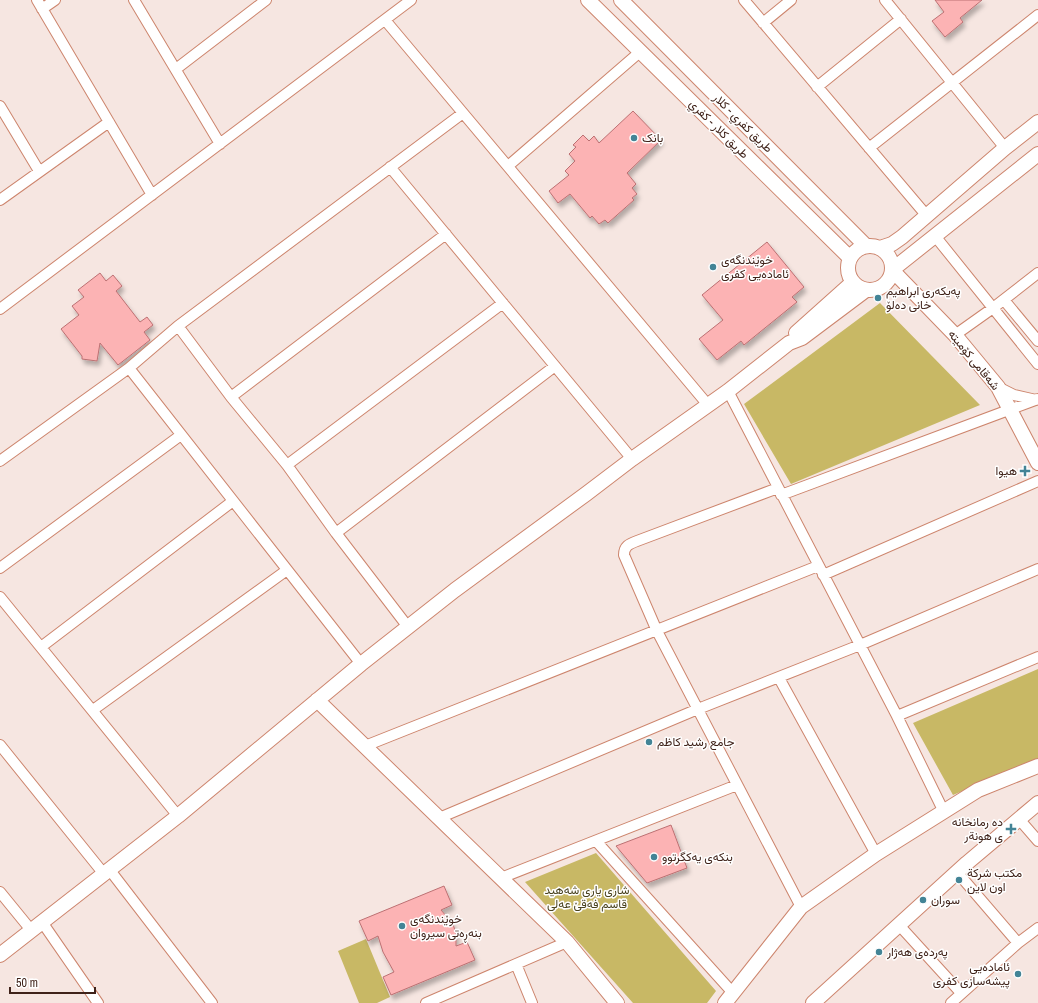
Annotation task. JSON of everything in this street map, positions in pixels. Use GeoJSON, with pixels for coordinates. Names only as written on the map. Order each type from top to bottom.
{"type":"FeatureCollection","features":[{"type":"Feature","properties":{"kind":"main road","name":"طريق كلار - كفري"},"geometry":{"type":"LineString","coordinates":[[588,0],[850,258]]}},
{"type":"Feature","properties":{"kind":"main road","name":"طريق كفري - كلار"},"geometry":{"type":"LineString","coordinates":[[621,0],[866,246]]}},
{"type":"Feature","properties":{"kind":"main road"},"geometry":{"type":"LineString","coordinates":[[880,248],[897,241],[1005,148],[1038,122]]}},
{"type":"Feature","properties":{"kind":"main road"},"geometry":{"type":"LineString","coordinates":[[892,270],[1038,154]]}},
{"type":"Feature","properties":{"kind":"main road"},"geometry":{"type":"LineString","coordinates":[[873,246],[880,248],[890,257],[892,270],[888,282],[883,286],[872,290],[866,290],[859,287],[853,282],[848,270],[850,258],[859,248],[873,246]]}},
{"type":"Feature","properties":{"kind":"main road","name":"شەقامی کۆمیتە"},"geometry":{"type":"LineString","coordinates":[[892,270],[955,335],[998,386],[1038,463]]}},
{"type":"Feature","properties":{"kind":"main road"},"geometry":{"type":"LineString","coordinates":[[789,343],[799,329],[853,282]]}},
{"type":"Feature","properties":{"kind":"main road"},"geometry":{"type":"LineString","coordinates":[[0,955],[178,816],[317,700],[408,627],[632,459],[728,391],[789,343],[802,338],[866,290]]}},
{"type":"Feature","properties":{"kind":"main road"},"geometry":{"type":"LineString","coordinates":[[317,700],[567,942],[617,1003]]}},
{"type":"Feature","properties":{"kind":"main road"},"geometry":{"type":"LineString","coordinates":[[729,998],[801,907],[876,854],[978,790],[1038,766]]}},
{"type":"Feature","properties":{"kind":"main road"},"geometry":{"type":"LineString","coordinates":[[813,1003],[957,872],[1038,803]]}},
{"type":"Feature","properties":{"kind":"street"},"geometry":{"type":"LineString","coordinates":[[55,0],[40,4],[152,195]]}},
{"type":"Feature","properties":{"kind":"street"},"geometry":{"type":"LineString","coordinates":[[134,0],[220,144]]}},
{"type":"Feature","properties":{"kind":"street"},"geometry":{"type":"LineString","coordinates":[[176,69],[266,0]]}},
{"type":"Feature","properties":{"kind":"street"},"geometry":{"type":"LineString","coordinates":[[0,309],[411,0]]}},
{"type":"Feature","properties":{"kind":"street"},"geometry":{"type":"LineString","coordinates":[[744,0],[927,216]]}},
{"type":"Feature","properties":{"kind":"street"},"geometry":{"type":"LineString","coordinates":[[763,23],[791,0]]}},
{"type":"Feature","properties":{"kind":"street"},"geometry":{"type":"LineString","coordinates":[[885,0],[1005,148]]}},
{"type":"Feature","properties":{"kind":"street"},"geometry":{"type":"LineString","coordinates":[[817,87],[901,19]]}},
{"type":"Feature","properties":{"kind":"street"},"geometry":{"type":"LineString","coordinates":[[385,20],[708,405]]}},
{"type":"Feature","properties":{"kind":"street"},"geometry":{"type":"LineString","coordinates":[[870,148],[952,83],[1036,21]]}},
{"type":"Feature","properties":{"kind":"street"},"geometry":{"type":"LineString","coordinates":[[508,166],[640,51]]}},
{"type":"Feature","properties":{"kind":"street"},"geometry":{"type":"LineString","coordinates":[[0,106],[39,171]]}},
{"type":"Feature","properties":{"kind":"street"},"geometry":{"type":"LineString","coordinates":[[0,461],[129,368],[178,326],[463,113]]}},
{"type":"Feature","properties":{"kind":"street"},"geometry":{"type":"LineString","coordinates":[[0,200],[109,122]]}},
{"type":"Feature","properties":{"kind":"street"},"geometry":{"type":"LineString","coordinates":[[390,167],[632,459]]}},
{"type":"Feature","properties":{"kind":"street"},"geometry":{"type":"LineString","coordinates":[[231,397],[446,234]]}},
{"type":"Feature","properties":{"kind":"street"},"geometry":{"type":"LineString","coordinates":[[935,236],[1038,364]]}},
{"type":"Feature","properties":{"kind":"street"},"geometry":{"type":"LineString","coordinates":[[955,335],[1004,300],[1038,273]]}},
{"type":"Feature","properties":{"kind":"street"},"geometry":{"type":"LineString","coordinates":[[1004,300],[1038,340]]}},
{"type":"Feature","properties":{"kind":"street"},"geometry":{"type":"LineString","coordinates":[[287,465],[503,303]]}},
{"type":"Feature","properties":{"kind":"street"},"geometry":{"type":"LineString","coordinates":[[178,326],[231,397],[287,465],[336,533],[408,627]]}},
{"type":"Feature","properties":{"kind":"street"},"geometry":{"type":"LineString","coordinates":[[336,533],[555,366]]}},
{"type":"Feature","properties":{"kind":"street"},"geometry":{"type":"LineString","coordinates":[[129,368],[361,664]]}},
{"type":"Feature","properties":{"kind":"street"},"geometry":{"type":"LineString","coordinates":[[998,386],[1014,395],[1037,400]]}},
{"type":"Feature","properties":{"kind":"street"},"geometry":{"type":"LineString","coordinates":[[728,391],[897,716],[944,812]]}},
{"type":"Feature","properties":{"kind":"street"},"geometry":{"type":"LineString","coordinates":[[801,907],[657,631],[624,555],[624,550],[627,546],[1037,400]]}},
{"type":"Feature","properties":{"kind":"street"},"geometry":{"type":"LineString","coordinates":[[0,568],[181,435]]}},
{"type":"Feature","properties":{"kind":"street"},"geometry":{"type":"LineString","coordinates":[[365,746],[657,631],[821,570],[1038,481]]}},
{"type":"Feature","properties":{"kind":"street"},"geometry":{"type":"LineString","coordinates":[[41,647],[233,501]]}},
{"type":"Feature","properties":{"kind":"street"},"geometry":{"type":"LineString","coordinates":[[439,818],[698,709],[860,645],[1038,569]]}},
{"type":"Feature","properties":{"kind":"street"},"geometry":{"type":"LineString","coordinates":[[93,710],[287,570]]}},
{"type":"Feature","properties":{"kind":"street"},"geometry":{"type":"LineString","coordinates":[[0,597],[178,816]]}},
{"type":"Feature","properties":{"kind":"street"},"geometry":{"type":"LineString","coordinates":[[897,716],[1038,657]]}},
{"type":"Feature","properties":{"kind":"street"},"geometry":{"type":"LineString","coordinates":[[779,678],[876,854]]}},
{"type":"Feature","properties":{"kind":"street"},"geometry":{"type":"LineString","coordinates":[[0,745],[107,872],[212,1003]]}},
{"type":"Feature","properties":{"kind":"street"},"geometry":{"type":"LineString","coordinates":[[502,878],[737,785]]}},
{"type":"Feature","properties":{"kind":"street"},"geometry":{"type":"LineString","coordinates":[[1019,819],[1038,841]]}},
{"type":"Feature","properties":{"kind":"street"},"geometry":{"type":"LineString","coordinates":[[596,841],[729,998]]}},
{"type":"Feature","properties":{"kind":"street"},"geometry":{"type":"LineString","coordinates":[[957,872],[1018,943]]}},
{"type":"Feature","properties":{"kind":"street"},"geometry":{"type":"LineString","coordinates":[[0,892],[37,926],[98,1003]]}},
{"type":"Feature","properties":{"kind":"street"},"geometry":{"type":"LineString","coordinates":[[899,925],[962,993]]}},
{"type":"Feature","properties":{"kind":"street"},"geometry":{"type":"LineString","coordinates":[[951,1003],[1018,943],[1038,928]]}},
{"type":"Feature","properties":{"kind":"street"},"geometry":{"type":"LineString","coordinates":[[426,1003],[438,1000],[567,942]]}},
{"type":"Feature","properties":{"kind":"street"},"geometry":{"type":"LineString","coordinates":[[516,964],[532,1003]]}},
{"type":"Feature","properties":{"kind":"green space"},"geometry":{"type":"Polygon","coordinates":[[[880,303],[980,405],[791,484],[744,404],[880,303]]]}},
{"type":"Feature","properties":{"kind":"green space"},"geometry":{"type":"Polygon","coordinates":[[[1038,669],[1038,759],[953,795],[913,723],[1038,669]]]}},
{"type":"Feature","properties":{"kind":"green space","name":"شاری یاری شەهید قاسم فەقێ عەلی"},"geometry":{"type":"Polygon","coordinates":[[[596,853],[716,991],[707,1003],[633,1003],[525,882],[596,853]]]}},
{"type":"Feature","properties":{"kind":"green space"},"geometry":{"type":"Polygon","coordinates":[[[366,939],[390,997],[377,1003],[359,1003],[338,951],[366,939]]]}},
{"type":"Feature","properties":{"kind":"building"},"geometry":{"type":"Polygon","coordinates":[[[935,0],[982,0],[960,18],[963,22],[945,37],[932,21],[944,12],[935,0]]]}},
{"type":"Feature","properties":{"kind":"building"},"geometry":{"type":"Polygon","coordinates":[[[633,111],[661,140],[627,173],[636,184],[632,188],[637,194],[632,198],[634,200],[608,223],[605,220],[599,224],[592,216],[590,218],[570,194],[558,203],[549,191],[569,175],[565,171],[575,161],[569,154],[576,147],[573,145],[583,135],[589,141],[594,136],[599,143],[633,111]]]}},
{"type":"Feature","properties":{"kind":"building"},"geometry":{"type":"Polygon","coordinates":[[[767,242],[804,287],[792,297],[797,302],[744,345],[741,341],[717,360],[699,339],[723,320],[702,295],[767,242]]]}},
{"type":"Feature","properties":{"kind":"building"},"geometry":{"type":"Polygon","coordinates":[[[100,273],[106,281],[113,275],[122,286],[116,291],[140,322],[147,317],[153,325],[144,332],[150,340],[118,365],[100,343],[97,361],[82,359],[82,356],[61,329],[79,315],[72,306],[84,297],[78,290],[100,273]]]}},
{"type":"Feature","properties":{"kind":"building","name":"بنکەی یەکگرتوو"},"geometry":{"type":"Polygon","coordinates":[[[671,825],[687,868],[647,883],[616,846],[671,825]]]}},
{"type":"Feature","properties":{"kind":"building"},"geometry":{"type":"Polygon","coordinates":[[[444,886],[452,905],[441,910],[453,924],[456,934],[456,946],[467,942],[475,960],[391,995],[383,977],[394,972],[383,952],[378,936],[368,941],[359,921],[444,886]]]}},
{"type":"Feature","properties":{"kind":"place","name":"بانک"},"geometry":{"type":"Point","coordinates":[634,138]}},
{"type":"Feature","properties":{"kind":"place","name":"خوێندنگەی ئامادەیی کفری"},"geometry":{"type":"Point","coordinates":[713,267]}},
{"type":"Feature","properties":{"kind":"place","name":"پەیکەری ابراهیم خانی دەلۆ"},"geometry":{"type":"Point","coordinates":[878,298]}},
{"type":"Feature","properties":{"kind":"place","name":"هیوا"},"geometry":{"type":"Point","coordinates":[1025,471]}},
{"type":"Feature","properties":{"kind":"place","name":"جامع رشيد كاظم"},"geometry":{"type":"Point","coordinates":[649,742]}},
{"type":"Feature","properties":{"kind":"place","name":"ده رمانخانه ى هونةر"},"geometry":{"type":"Point","coordinates":[1011,829]}},
{"type":"Feature","properties":{"kind":"place","name":"بنکەی یەکگرتوو"},"geometry":{"type":"Point","coordinates":[654,857]}},
{"type":"Feature","properties":{"kind":"place","name":"مكتب شركة اون لاين"},"geometry":{"type":"Point","coordinates":[959,880]}},
{"type":"Feature","properties":{"kind":"place","name":"سوران"},"geometry":{"type":"Point","coordinates":[923,900]}},
{"type":"Feature","properties":{"kind":"place","name":"خوێندنگەی بنەڕەتی سیروان"},"geometry":{"type":"Point","coordinates":[402,926]}},
{"type":"Feature","properties":{"kind":"place","name":"پەردەى ھەژار"},"geometry":{"type":"Point","coordinates":[879,952]}},
{"type":"Feature","properties":{"kind":"place","name":"ئامادەیی پیشەسازی کفری"},"geometry":{"type":"Point","coordinates":[1018,974]}}]}
